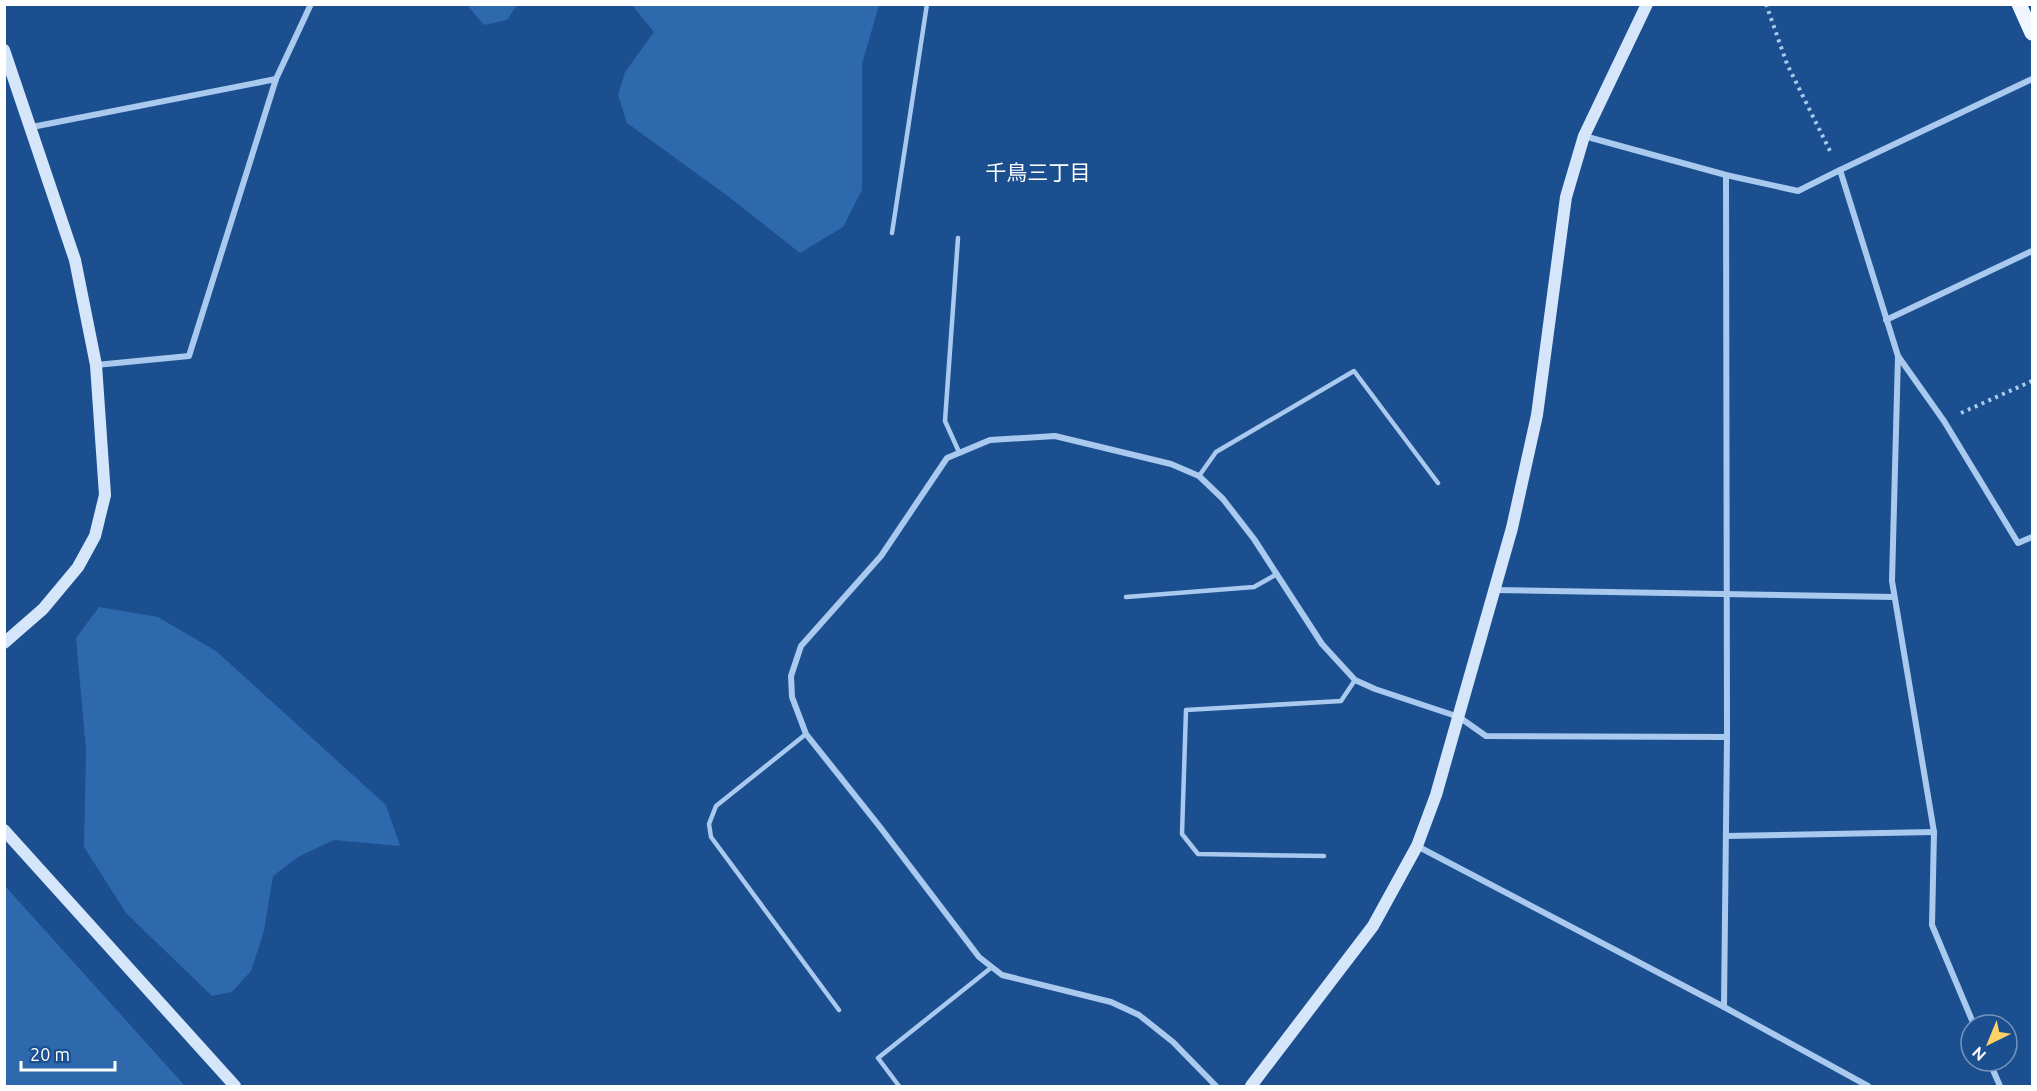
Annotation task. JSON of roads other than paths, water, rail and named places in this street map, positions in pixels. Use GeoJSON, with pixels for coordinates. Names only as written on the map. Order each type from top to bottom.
{"type":"FeatureCollection","features":[{"type":"Feature","properties":{"kind":"main road"},"geometry":{"type":"LineString","coordinates":[[2019,4],[2032,33]]}},
{"type":"Feature","properties":{"kind":"street"},"geometry":{"type":"LineString","coordinates":[[96,365],[189,356],[276,80],[311,4]]}},
{"type":"Feature","properties":{"kind":"street"},"geometry":{"type":"LineString","coordinates":[[1251,1086],[1373,926],[1417,846],[1436,795],[1512,528],[1537,415],[1566,197],[1584,136],[1647,4]]}},
{"type":"Feature","properties":{"kind":"street"},"geometry":{"type":"LineString","coordinates":[[4,50],[32,127],[75,260],[96,365],[105,495],[95,536],[78,567],[43,609],[4,644]]}},
{"type":"Feature","properties":{"kind":"street"},"geometry":{"type":"LineString","coordinates":[[1584,136],[1726,175],[1798,191],[2032,79]]}},
{"type":"Feature","properties":{"kind":"street"},"geometry":{"type":"LineString","coordinates":[[32,127],[276,80]]}},
{"type":"Feature","properties":{"kind":"street"},"geometry":{"type":"LineString","coordinates":[[1839,170],[1898,356],[1944,421],[2018,543],[2032,537]]}},
{"type":"Feature","properties":{"kind":"street"},"geometry":{"type":"LineString","coordinates":[[1724,1007],[1727,737],[1726,175]]}},
{"type":"Feature","properties":{"kind":"street"},"geometry":{"type":"LineString","coordinates":[[1886,320],[2032,251]]}},
{"type":"Feature","properties":{"kind":"street"},"geometry":{"type":"LineString","coordinates":[[1898,356],[1892,581],[1934,832],[1932,925],[1969,1013]]}},
{"type":"Feature","properties":{"kind":"street"},"geometry":{"type":"LineString","coordinates":[[1216,1086],[1173,1042],[1139,1015],[1111,1002],[1002,975],[979,957],[806,734],[792,697],[791,676],[801,646],[881,556],[947,458],[990,440],[1055,436],[1171,464],[1199,477],[1223,500],[1254,539],[1322,644],[1355,680],[1459,717],[1486,736],[1727,737]]}},
{"type":"Feature","properties":{"kind":"street"},"geometry":{"type":"LineString","coordinates":[[1495,590],[1894,597]]}},
{"type":"Feature","properties":{"kind":"street"},"geometry":{"type":"LineString","coordinates":[[4,830],[235,1086]]}},
{"type":"Feature","properties":{"kind":"street"},"geometry":{"type":"LineString","coordinates":[[1726,836],[1934,832]]}},
{"type":"Feature","properties":{"kind":"street"},"geometry":{"type":"LineString","coordinates":[[1417,846],[1724,1007],[1868,1086]]}},
{"type":"Feature","properties":{"kind":"lane"},"geometry":{"type":"LineString","coordinates":[[892,233],[927,4]]}},
{"type":"Feature","properties":{"kind":"lane"},"geometry":{"type":"LineString","coordinates":[[958,238],[945,421],[959,452]]}},
{"type":"Feature","properties":{"kind":"lane"},"geometry":{"type":"LineString","coordinates":[[1199,477],[1216,452],[1354,370],[1438,483]]}},
{"type":"Feature","properties":{"kind":"lane"},"geometry":{"type":"LineString","coordinates":[[1126,597],[1254,587],[1277,574]]}},
{"type":"Feature","properties":{"kind":"lane"},"geometry":{"type":"LineString","coordinates":[[1324,856],[1198,854],[1182,834],[1186,710],[1341,701],[1355,680]]}},
{"type":"Feature","properties":{"kind":"lane"},"geometry":{"type":"LineString","coordinates":[[806,734],[716,806],[709,824],[711,837],[839,1010]]}},
{"type":"Feature","properties":{"kind":"lane"},"geometry":{"type":"LineString","coordinates":[[899,1086],[878,1058],[992,967]]}},
{"type":"Feature","properties":{"kind":"district","name":"千鳥三丁目"},"geometry":{"type":"Point","coordinates":[1038,172]}}]}
